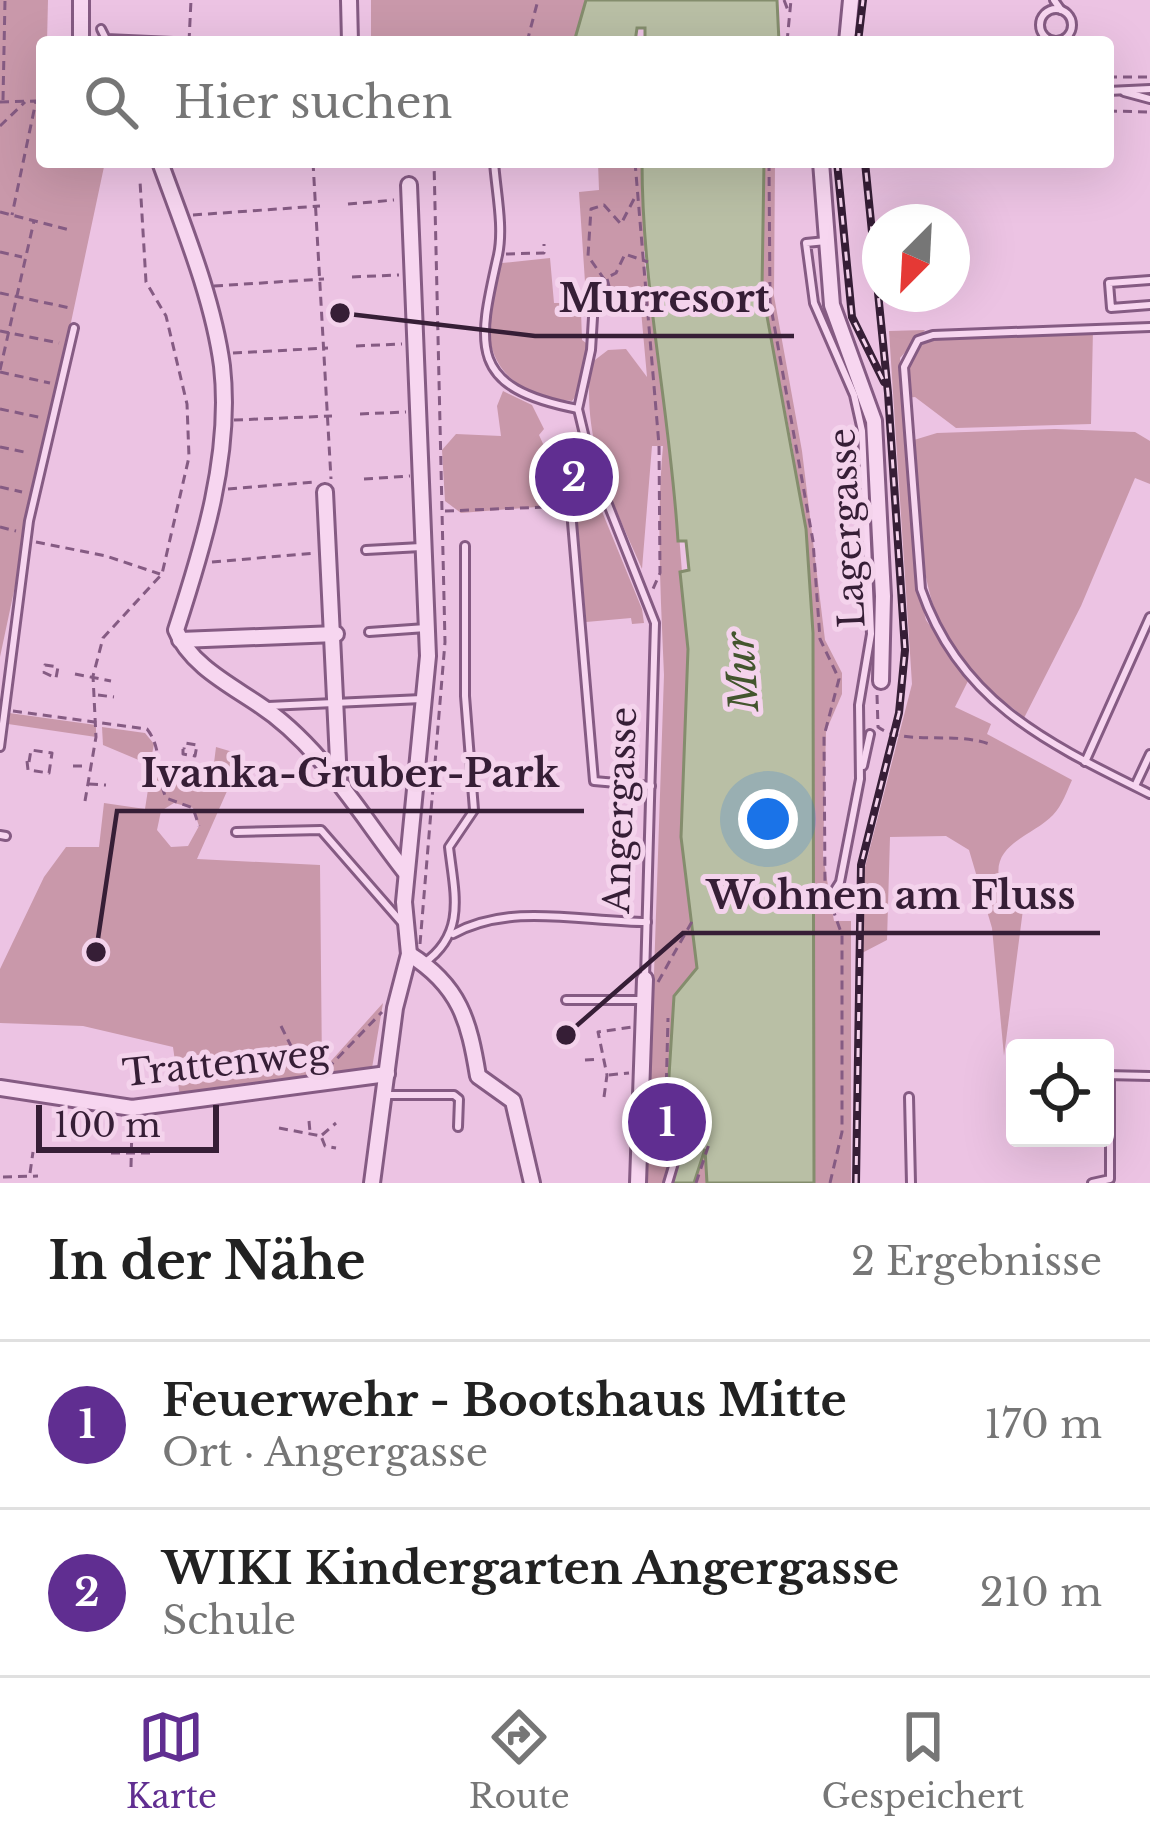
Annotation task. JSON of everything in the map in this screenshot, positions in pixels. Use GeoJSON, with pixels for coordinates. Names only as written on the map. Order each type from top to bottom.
{"type":"FeatureCollection","features":[{"type":"Feature","properties":{"kind":"street"},"geometry":{"type":"LineString","coordinates":[[81,0],[81,36]]}},
{"type":"Feature","properties":{"kind":"street"},"geometry":{"type":"LineString","coordinates":[[349,0],[350,36]]}},
{"type":"Feature","properties":{"kind":"street"},"geometry":{"type":"LineString","coordinates":[[848,36],[851,0]]}},
{"type":"Feature","properties":{"kind":"street"},"geometry":{"type":"LineString","coordinates":[[162,168],[219,354],[214,493],[199,563],[176,630],[179,640],[220,681],[262,706],[339,782],[406,873]]}},
{"type":"Feature","properties":{"kind":"street","name":"Lagergasse"},"geometry":{"type":"LineString","coordinates":[[820,168],[832,305],[874,421],[873,538],[880,681]]}},
{"type":"Feature","properties":{"kind":"street"},"geometry":{"type":"LineString","coordinates":[[372,1183],[395,1008],[410,954],[406,873],[426,698],[423,475],[409,192]]}},
{"type":"Feature","properties":{"kind":"street"},"geometry":{"type":"LineString","coordinates":[[330,485],[327,552],[336,634],[339,782]]}},
{"type":"Feature","properties":{"kind":"street"},"geometry":{"type":"LineString","coordinates":[[179,640],[336,634]]}},
{"type":"Feature","properties":{"kind":"street"},"geometry":{"type":"LineString","coordinates":[[410,954],[424,963],[467,1012],[478,1076],[513,1101],[532,1183]]}},
{"type":"Feature","properties":{"kind":"street","name":"Angergasse"},"geometry":{"type":"LineString","coordinates":[[638,1183],[649,1075],[645,988]]}},
{"type":"Feature","properties":{"kind":"street","name":"Trattenweg"},"geometry":{"type":"LineString","coordinates":[[0,1088],[132,1108],[387,1074]]}},
{"type":"Feature","properties":{"kind":"lane"},"geometry":{"type":"LineString","coordinates":[[1054,0],[1072,22],[1071,33],[1064,36]]}},
{"type":"Feature","properties":{"kind":"lane"},"geometry":{"type":"LineString","coordinates":[[1048,36],[1040,23],[1045,13],[1061,10]]}},
{"type":"Feature","properties":{"kind":"lane"},"geometry":{"type":"LineString","coordinates":[[101,29],[104,36]]}},
{"type":"Feature","properties":{"kind":"lane"},"geometry":{"type":"LineString","coordinates":[[1114,92],[1150,89]]}},
{"type":"Feature","properties":{"kind":"lane"},"geometry":{"type":"LineString","coordinates":[[1124,92],[1150,99]]}},
{"type":"Feature","properties":{"kind":"lane"},"geometry":{"type":"LineString","coordinates":[[494,168],[498,254],[485,299],[488,362],[503,381],[524,392],[578,409],[591,350],[594,301]]}},
{"type":"Feature","properties":{"kind":"lane"},"geometry":{"type":"LineString","coordinates":[[1150,280],[1108,283],[1111,308],[1150,305]]}},
{"type":"Feature","properties":{"kind":"lane"},"geometry":{"type":"LineString","coordinates":[[1150,327],[933,335],[918,340],[904,367],[921,589],[932,620],[974,682],[1021,728],[1150,794]]}},
{"type":"Feature","properties":{"kind":"lane"},"geometry":{"type":"LineString","coordinates":[[0,747],[26,541],[74,328]]}},
{"type":"Feature","properties":{"kind":"lane","name":"Angergasse"},"geometry":{"type":"LineString","coordinates":[[578,409],[607,502],[655,623],[645,988]]}},
{"type":"Feature","properties":{"kind":"lane"},"geometry":{"type":"LineString","coordinates":[[572,522],[594,781],[651,786]]}},
{"type":"Feature","properties":{"kind":"lane"},"geometry":{"type":"LineString","coordinates":[[860,779],[859,705],[871,634],[873,538]]}},
{"type":"Feature","properties":{"kind":"lane"},"geometry":{"type":"LineString","coordinates":[[453,934],[457,916],[449,847],[474,810],[465,696],[465,546]]}},
{"type":"Feature","properties":{"kind":"lane"},"geometry":{"type":"LineString","coordinates":[[366,550],[424,547]]}},
{"type":"Feature","properties":{"kind":"lane"},"geometry":{"type":"LineString","coordinates":[[1085,762],[1150,617]]}},
{"type":"Feature","properties":{"kind":"lane"},"geometry":{"type":"LineString","coordinates":[[369,632],[427,628]]}},
{"type":"Feature","properties":{"kind":"lane"},"geometry":{"type":"LineString","coordinates":[[262,706],[426,698]]}},
{"type":"Feature","properties":{"kind":"lane"},"geometry":{"type":"LineString","coordinates":[[828,901],[840,882],[870,734]]}},
{"type":"Feature","properties":{"kind":"lane"},"geometry":{"type":"LineString","coordinates":[[1135,786],[1150,754]]}},
{"type":"Feature","properties":{"kind":"lane"},"geometry":{"type":"LineString","coordinates":[[236,832],[321,830],[410,930]]}},
{"type":"Feature","properties":{"kind":"lane"},"geometry":{"type":"LineString","coordinates":[[424,963],[453,934],[479,920],[573,915],[647,922]]}},
{"type":"Feature","properties":{"kind":"lane"},"geometry":{"type":"LineString","coordinates":[[566,1000],[645,988]]}},
{"type":"Feature","properties":{"kind":"lane"},"geometry":{"type":"LineString","coordinates":[[1114,1075],[1150,1076]]}},
{"type":"Feature","properties":{"kind":"lane"},"geometry":{"type":"LineString","coordinates":[[384,1096],[454,1095],[459,1099],[458,1127]]}},
{"type":"Feature","properties":{"kind":"lane"},"geometry":{"type":"LineString","coordinates":[[909,1097],[911,1183]]}},
{"type":"Feature","properties":{"kind":"lane"},"geometry":{"type":"LineString","coordinates":[[668,1183],[682,1136]]}},
{"type":"Feature","properties":{"kind":"lane"},"geometry":{"type":"LineString","coordinates":[[1092,1183],[1110,1179],[1109,1147]]}},
{"type":"Feature","properties":{"kind":"path"},"geometry":{"type":"LineString","coordinates":[[5,0],[2,102],[36,101],[12,215]]}},
{"type":"Feature","properties":{"kind":"path"},"geometry":{"type":"LineString","coordinates":[[188,36],[191,0]]}},
{"type":"Feature","properties":{"kind":"path"},"geometry":{"type":"LineString","coordinates":[[529,36],[538,0]]}},
{"type":"Feature","properties":{"kind":"path"},"geometry":{"type":"LineString","coordinates":[[784,0],[789,15]]}},
{"type":"Feature","properties":{"kind":"path"},"geometry":{"type":"LineString","coordinates":[[787,36],[791,0]]}},
{"type":"Feature","properties":{"kind":"path"},"geometry":{"type":"LineString","coordinates":[[1114,76],[1150,77]]}},
{"type":"Feature","properties":{"kind":"path"},"geometry":{"type":"LineString","coordinates":[[0,126],[26,101]]}},
{"type":"Feature","properties":{"kind":"path"},"geometry":{"type":"LineString","coordinates":[[1114,111],[1150,112]]}},
{"type":"Feature","properties":{"kind":"path"},"geometry":{"type":"LineString","coordinates":[[214,493],[330,485],[315,168]]}},
{"type":"Feature","properties":{"kind":"path"},"geometry":{"type":"LineString","coordinates":[[434,168],[443,511],[507,513],[607,502]]}},
{"type":"Feature","properties":{"kind":"path"},"geometry":{"type":"LineString","coordinates":[[635,168],[644,313],[659,445],[662,556],[656,587],[646,596]]}},
{"type":"Feature","properties":{"kind":"path"},"geometry":{"type":"LineString","coordinates":[[769,168],[770,302],[813,541],[820,639],[839,679],[824,736],[821,856],[828,901],[842,934],[842,1132],[830,1183]]}},
{"type":"Feature","properties":{"kind":"path"},"geometry":{"type":"LineString","coordinates":[[85,801],[96,721],[93,676],[103,638],[162,574],[189,457],[187,404],[166,316],[146,283],[140,181]]}},
{"type":"Feature","properties":{"kind":"path"},"geometry":{"type":"LineString","coordinates":[[348,204],[409,192]]}},
{"type":"Feature","properties":{"kind":"path"},"geometry":{"type":"LineString","coordinates":[[621,283],[596,274],[588,256],[591,209],[604,205],[621,224],[637,193]]}},
{"type":"Feature","properties":{"kind":"path"},"geometry":{"type":"LineString","coordinates":[[180,216],[318,207]]}},
{"type":"Feature","properties":{"kind":"path"},"geometry":{"type":"LineString","coordinates":[[0,212],[70,230]]}},
{"type":"Feature","properties":{"kind":"path"},"geometry":{"type":"LineString","coordinates":[[34,220],[0,371],[52,384]]}},
{"type":"Feature","properties":{"kind":"path"},"geometry":{"type":"LineString","coordinates":[[498,254],[544,253],[544,244]]}},
{"type":"Feature","properties":{"kind":"path"},"geometry":{"type":"LineString","coordinates":[[0,252],[25,258]]}},
{"type":"Feature","properties":{"kind":"path"},"geometry":{"type":"LineString","coordinates":[[611,293],[608,282],[626,254],[644,266]]}},
{"type":"Feature","properties":{"kind":"path"},"geometry":{"type":"LineString","coordinates":[[352,277],[413,275]]}},
{"type":"Feature","properties":{"kind":"path"},"geometry":{"type":"LineString","coordinates":[[200,287],[322,279]]}},
{"type":"Feature","properties":{"kind":"path"},"geometry":{"type":"LineString","coordinates":[[644,313],[649,313],[648,285]]}},
{"type":"Feature","properties":{"kind":"path"},"geometry":{"type":"LineString","coordinates":[[0,293],[70,308]]}},
{"type":"Feature","properties":{"kind":"path"},"geometry":{"type":"LineString","coordinates":[[0,331],[61,343]]}},
{"type":"Feature","properties":{"kind":"path"},"geometry":{"type":"LineString","coordinates":[[356,346],[416,343]]}},
{"type":"Feature","properties":{"kind":"path"},"geometry":{"type":"LineString","coordinates":[[219,354],[326,348]]}},
{"type":"Feature","properties":{"kind":"path"},"geometry":{"type":"LineString","coordinates":[[0,409],[45,418]]}},
{"type":"Feature","properties":{"kind":"path"},"geometry":{"type":"LineString","coordinates":[[360,414],[420,411]]}},
{"type":"Feature","properties":{"kind":"path"},"geometry":{"type":"LineString","coordinates":[[220,420],[329,416]]}},
{"type":"Feature","properties":{"kind":"path"},"geometry":{"type":"LineString","coordinates":[[0,447],[29,453]]}},
{"type":"Feature","properties":{"kind":"path"},"geometry":{"type":"LineString","coordinates":[[364,478],[423,475]]}},
{"type":"Feature","properties":{"kind":"path"},"geometry":{"type":"LineString","coordinates":[[0,487],[22,491]]}},
{"type":"Feature","properties":{"kind":"path"},"geometry":{"type":"LineString","coordinates":[[0,526],[16,530]]}},
{"type":"Feature","properties":{"kind":"path"},"geometry":{"type":"LineString","coordinates":[[26,541],[106,556],[162,574]]}},
{"type":"Feature","properties":{"kind":"path"},"geometry":{"type":"LineString","coordinates":[[199,563],[327,552]]}},
{"type":"Feature","properties":{"kind":"path"},"geometry":{"type":"LineString","coordinates":[[44,672],[56,678],[57,671]]}},
{"type":"Feature","properties":{"kind":"path"},"geometry":{"type":"LineString","coordinates":[[75,674],[111,681]]}},
{"type":"Feature","properties":{"kind":"path"},"geometry":{"type":"LineString","coordinates":[[880,681],[874,716],[883,731],[903,737],[967,736],[988,744]]}},
{"type":"Feature","properties":{"kind":"path"},"geometry":{"type":"LineString","coordinates":[[96,695],[114,697]]}},
{"type":"Feature","properties":{"kind":"path"},"geometry":{"type":"LineString","coordinates":[[5,710],[147,729],[164,746]]}},
{"type":"Feature","properties":{"kind":"path"},"geometry":{"type":"LineString","coordinates":[[153,737],[166,798],[193,808],[199,826]]}},
{"type":"Feature","properties":{"kind":"path"},"geometry":{"type":"LineString","coordinates":[[32,750],[52,753],[52,763],[49,773],[28,770],[32,750]]}},
{"type":"Feature","properties":{"kind":"path"},"geometry":{"type":"LineString","coordinates":[[73,766],[89,766]]}},
{"type":"Feature","properties":{"kind":"path"},"geometry":{"type":"LineString","coordinates":[[87,784],[106,785]]}},
{"type":"Feature","properties":{"kind":"path"},"geometry":{"type":"LineString","coordinates":[[645,988],[662,978],[694,918]]}},
{"type":"Feature","properties":{"kind":"path"},"geometry":{"type":"LineString","coordinates":[[281,1027],[293,1050],[320,1076],[345,1055],[385,1007]]}},
{"type":"Feature","properties":{"kind":"path"},"geometry":{"type":"LineString","coordinates":[[666,1097],[668,1018]]}},
{"type":"Feature","properties":{"kind":"path"},"geometry":{"type":"LineString","coordinates":[[604,1097],[607,1075],[598,1032],[668,1027]]}},
{"type":"Feature","properties":{"kind":"path"},"geometry":{"type":"LineString","coordinates":[[585,1060],[602,1058]]}},
{"type":"Feature","properties":{"kind":"path"},"geometry":{"type":"LineString","coordinates":[[607,1075],[668,1076]]}},
{"type":"Feature","properties":{"kind":"path"},"geometry":{"type":"LineString","coordinates":[[682,1136],[689,1109]]}},
{"type":"Feature","properties":{"kind":"path"},"geometry":{"type":"LineString","coordinates":[[131,1167],[132,1116]]}},
{"type":"Feature","properties":{"kind":"path"},"geometry":{"type":"LineString","coordinates":[[309,1121],[310,1133]]}},
{"type":"Feature","properties":{"kind":"path"},"geometry":{"type":"LineString","coordinates":[[321,1136],[336,1124]]}},
{"type":"Feature","properties":{"kind":"path"},"geometry":{"type":"LineString","coordinates":[[279,1128],[321,1136]]}},
{"type":"Feature","properties":{"kind":"path"},"geometry":{"type":"LineString","coordinates":[[321,1136],[325,1146],[336,1148]]}},
{"type":"Feature","properties":{"kind":"path"},"geometry":{"type":"LineString","coordinates":[[696,1183],[710,1141]]}},
{"type":"Feature","properties":{"kind":"path"},"geometry":{"type":"LineString","coordinates":[[30,1174],[33,1152]]}},
{"type":"Feature","properties":{"kind":"path"},"geometry":{"type":"LineString","coordinates":[[111,1153],[151,1153]]}},
{"type":"Feature","properties":{"kind":"path"},"geometry":{"type":"LineString","coordinates":[[3,1178],[38,1176]]}},
{"type":"Feature","properties":{"kind":"shaded area"},"geometry":{"type":"Polygon","coordinates":[[[0,0],[48,0],[47,36],[36,36],[36,168],[104,168],[0,657],[0,0]]]}},
{"type":"Feature","properties":{"kind":"shaded area"},"geometry":{"type":"Polygon","coordinates":[[[371,0],[586,0],[575,36],[371,36],[371,0]]]}},
{"type":"Feature","properties":{"kind":"shaded area"},"geometry":{"type":"Polygon","coordinates":[[[598,168],[642,168],[647,249],[643,252],[672,445],[688,649],[681,837],[697,969],[674,997],[667,1107],[690,1109],[707,1150],[707,1183],[647,1183],[664,675],[659,532],[663,446],[652,446],[642,569],[601,469],[590,418],[591,363],[608,350],[626,349],[647,377],[640,299],[586,297],[579,192],[599,190],[598,168]]]}},
{"type":"Feature","properties":{"kind":"shaded area"},"geometry":{"type":"Polygon","coordinates":[[[764,168],[775,168],[774,296],[802,451],[825,640],[842,673],[842,694],[826,731],[823,856],[834,921],[851,921],[851,1183],[814,1183],[813,633],[793,450],[762,289],[764,168]]]}},
{"type":"Feature","properties":{"kind":"shaded area"},"geometry":{"type":"Polygon","coordinates":[[[550,258],[554,303],[588,303],[581,311],[582,340],[589,345],[579,392],[572,401],[521,386],[505,373],[489,336],[493,289],[502,263],[550,258]]]}},
{"type":"Feature","properties":{"kind":"shaded area"},"geometry":{"type":"Polygon","coordinates":[[[1093,329],[1091,424],[956,428],[915,397],[906,398],[904,367],[918,340],[933,335],[1093,329]]]}},
{"type":"Feature","properties":{"kind":"shaded area"},"geometry":{"type":"Polygon","coordinates":[[[925,330],[900,358],[917,584],[926,620],[968,681],[955,707],[991,724],[987,734],[1072,780],[1056,811],[1008,848],[999,866],[999,878],[1025,894],[1004,1056],[992,928],[969,850],[946,836],[890,837],[887,940],[862,953],[862,879],[912,684],[889,331],[925,330]]]}},
{"type":"Feature","properties":{"kind":"shaded area"},"geometry":{"type":"Polygon","coordinates":[[[503,391],[532,405],[544,429],[539,435],[550,459],[549,506],[461,513],[445,501],[442,450],[456,434],[501,436],[497,406],[503,391]]]}},
{"type":"Feature","properties":{"kind":"shaded area"},"geometry":{"type":"Polygon","coordinates":[[[1135,432],[1150,441],[1150,484],[1135,478],[1081,606],[1024,718],[974,677],[940,624],[924,565],[914,440],[937,433],[1135,432]]]}},
{"type":"Feature","properties":{"kind":"shaded area"},"geometry":{"type":"Polygon","coordinates":[[[601,509],[644,623],[632,624],[631,618],[586,622],[576,510],[601,509]]]}},
{"type":"Feature","properties":{"kind":"shaded area"},"geometry":{"type":"Polygon","coordinates":[[[9,713],[96,725],[96,737],[8,724],[9,713]]]}},
{"type":"Feature","properties":{"kind":"shaded area"},"geometry":{"type":"Polygon","coordinates":[[[102,727],[145,733],[154,744],[151,759],[141,761],[103,745],[102,727]]]}},
{"type":"Feature","properties":{"kind":"shaded area"},"geometry":{"type":"Polygon","coordinates":[[[216,747],[243,755],[197,859],[320,865],[322,1071],[383,1003],[372,1068],[180,1097],[173,1047],[83,1026],[0,1023],[0,969],[44,877],[66,847],[99,847],[104,803],[145,809],[151,770],[212,779],[216,747]],[[174,803],[161,811],[157,830],[171,847],[188,846],[199,826],[193,808],[174,803]]]}},
{"type":"Feature","properties":{"kind":"water"},"geometry":{"type":"Polygon","coordinates":[[[586,0],[777,0],[779,36],[645,36],[645,28],[637,28],[636,36],[576,36],[586,0]]]}},
{"type":"Feature","properties":{"kind":"water","name":"Mur"},"geometry":{"type":"Polygon","coordinates":[[[642,168],[764,168],[762,289],[806,529],[813,633],[814,1183],[707,1183],[705,1149],[694,1183],[670,1183],[690,1111],[686,1109],[679,1134],[669,1131],[674,1111],[667,1108],[674,996],[697,968],[681,837],[688,649],[680,572],[689,570],[686,541],[678,541],[642,168]]]}},
{"type":"Feature","properties":{"kind":"railway"},"geometry":{"type":"LineString","coordinates":[[859,36],[863,0]]}},
{"type":"Feature","properties":{"kind":"railway"},"geometry":{"type":"LineString","coordinates":[[838,168],[852,317],[884,382]]}},
{"type":"Feature","properties":{"kind":"railway"},"geometry":{"type":"LineString","coordinates":[[856,1183],[861,865],[899,713],[905,650],[888,393],[866,168]]}},
{"type":"Feature","properties":{"kind":"place","name":"Murresort"},"geometry":{"type":"Point","coordinates":[340,313]}},
{"type":"Feature","properties":{"kind":"place","name":"WIKI Kindergarten Angergasse"},"geometry":{"type":"Point","coordinates":[574,477]}},
{"type":"Feature","properties":{"kind":"place","name":"Ivanka-Gruber-Park"},"geometry":{"type":"Point","coordinates":[96,952]}},
{"type":"Feature","properties":{"kind":"place","name":"Wohnen am Fluss"},"geometry":{"type":"Point","coordinates":[566,1035]}},
{"type":"Feature","properties":{"kind":"place","name":"Feuerwehr - Bootshaus Mitte"},"geometry":{"type":"Point","coordinates":[667,1122]}}]}
